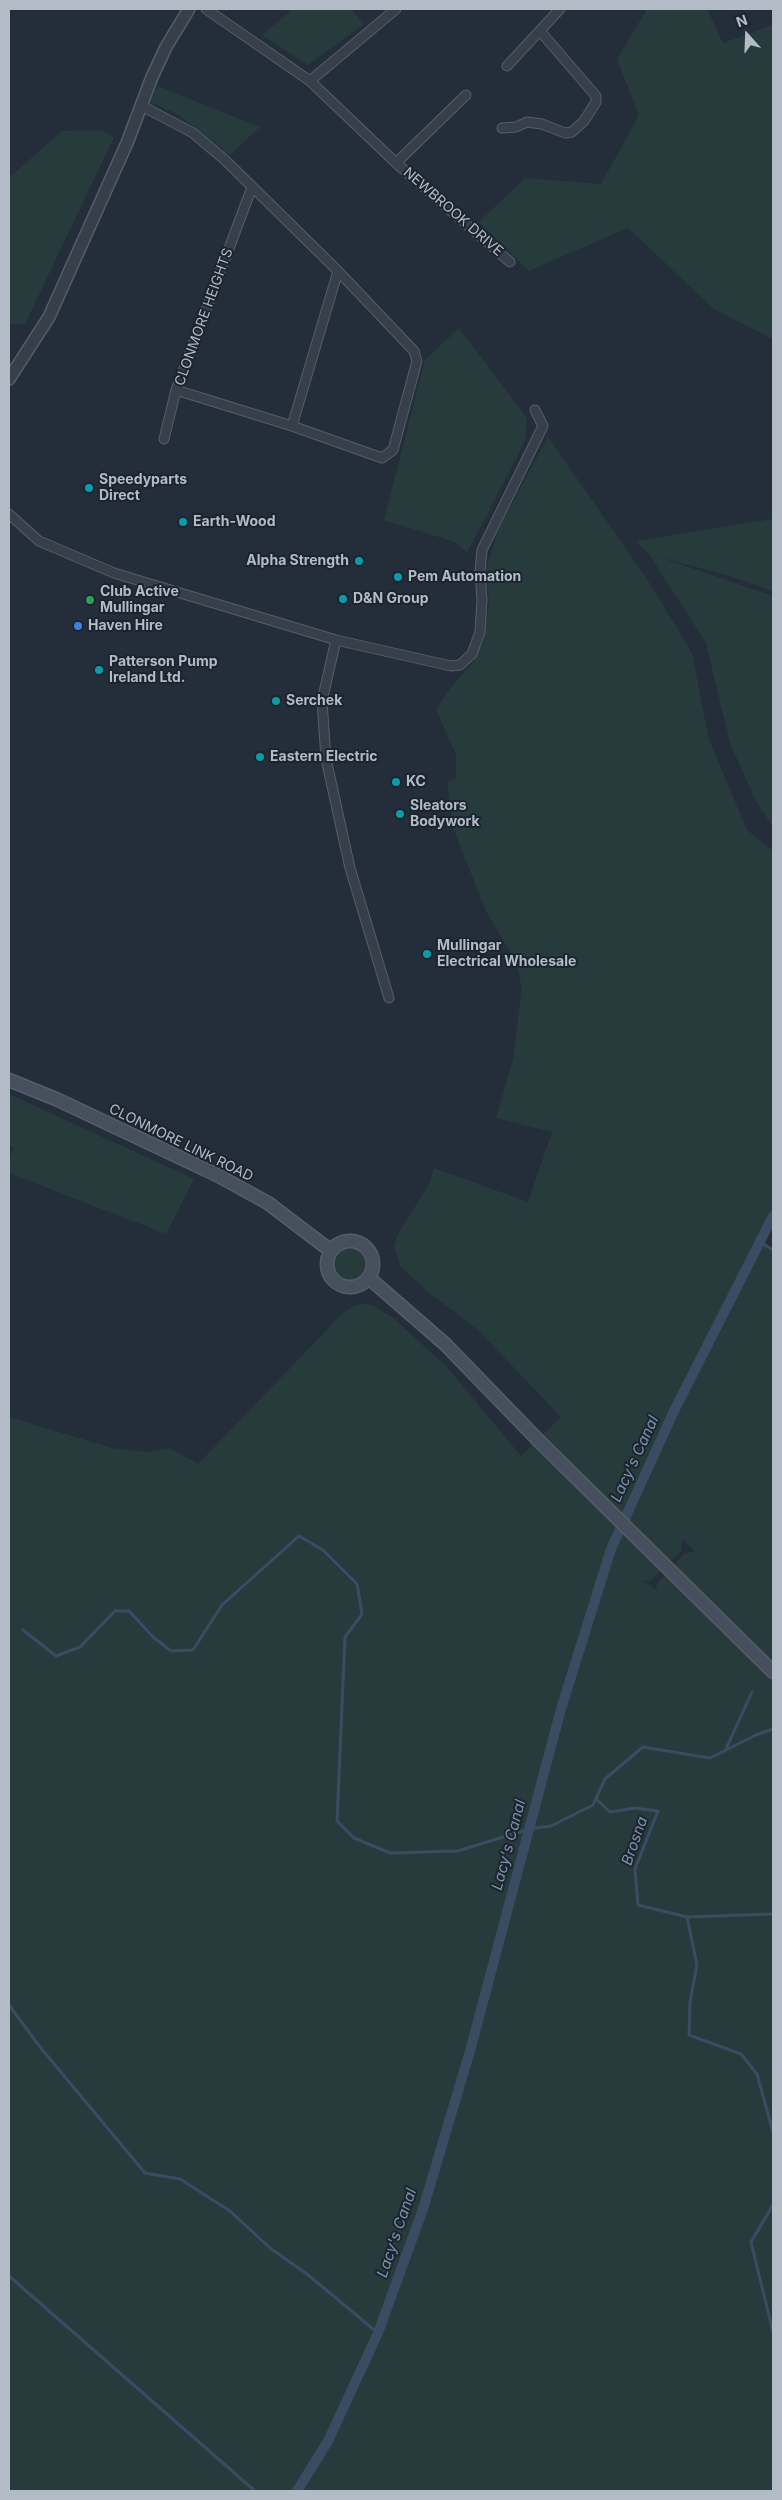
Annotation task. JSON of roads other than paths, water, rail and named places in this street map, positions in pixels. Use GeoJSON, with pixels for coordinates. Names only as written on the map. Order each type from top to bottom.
{"type":"FeatureCollection","features":[{"type":"Feature","properties":{"kind":"main road","name":"CLONMORE LINK ROAD"},"geometry":{"type":"LineString","coordinates":[[9,1080],[56,1099],[217,1175],[268,1203],[331,1250]]}},
{"type":"Feature","properties":{"kind":"main road"},"geometry":{"type":"LineString","coordinates":[[350,1240],[364,1244],[373,1256],[373,1272],[369,1278],[358,1286],[351,1288],[338,1284],[328,1272],[327,1265],[331,1250],[350,1240]]}},
{"type":"Feature","properties":{"kind":"main road"},"geometry":{"type":"LineString","coordinates":[[369,1278],[445,1344],[538,1441],[773,1672]]}},
{"type":"Feature","properties":{"kind":"street"},"geometry":{"type":"LineString","coordinates":[[9,379],[49,317],[166,47],[189,9]]}},
{"type":"Feature","properties":{"kind":"street","name":"NEWBROOK DRIVE"},"geometry":{"type":"LineString","coordinates":[[206,9],[310,81],[396,163],[510,262]]}},
{"type":"Feature","properties":{"kind":"street"},"geometry":{"type":"LineString","coordinates":[[310,81],[396,9]]}},
{"type":"Feature","properties":{"kind":"street"},"geometry":{"type":"LineString","coordinates":[[506,66],[560,9]]}},
{"type":"Feature","properties":{"kind":"street"},"geometry":{"type":"LineString","coordinates":[[502,128],[516,127],[527,122],[542,124],[565,133],[572,132],[584,121],[596,102],[596,96],[540,31]]}},
{"type":"Feature","properties":{"kind":"street","name":"NEWBROOK DRIVE"},"geometry":{"type":"LineString","coordinates":[[396,163],[466,95]]}},
{"type":"Feature","properties":{"kind":"street","name":"CLONMORE HEIGHTS"},"geometry":{"type":"LineString","coordinates":[[142,106],[193,133],[252,187],[338,270],[414,351],[417,361],[393,450],[382,458],[292,426],[176,390],[252,187]]}},
{"type":"Feature","properties":{"kind":"street"},"geometry":{"type":"LineString","coordinates":[[292,426],[338,270]]}},
{"type":"Feature","properties":{"kind":"street"},"geometry":{"type":"LineString","coordinates":[[164,439],[176,390]]}},
{"type":"Feature","properties":{"kind":"street"},"geometry":{"type":"LineString","coordinates":[[9,514],[39,541],[114,573],[336,640],[451,666],[460,665],[472,654],[480,632],[482,550],[543,426],[535,410]]}},
{"type":"Feature","properties":{"kind":"street"},"geometry":{"type":"LineString","coordinates":[[336,640],[322,701],[326,759],[350,868],[389,998]]}},
{"type":"Feature","properties":{"kind":"waterway","name":"Lacy's Canal"},"geometry":{"type":"LineString","coordinates":[[297,2491],[328,2441],[378,2333],[423,2209],[470,2051],[561,1709],[611,1549],[674,1411],[773,1216]]}},
{"type":"Feature","properties":{"kind":"waterway"},"geometry":{"type":"LineString","coordinates":[[760,1242],[773,1250]]}},
{"type":"Feature","properties":{"kind":"waterway"},"geometry":{"type":"LineString","coordinates":[[23,1630],[56,1656],[80,1647],[115,1611],[129,1611],[153,1637],[171,1651],[193,1650],[222,1605],[299,1536],[323,1550],[357,1584],[362,1614],[345,1637],[337,1821],[354,1838],[390,1853],[458,1851],[529,1829],[551,1826],[593,1805],[605,1779],[643,1747],[710,1758],[756,1735],[773,1729]]}},
{"type":"Feature","properties":{"kind":"waterway"},"geometry":{"type":"LineString","coordinates":[[725,1751],[752,1692]]}},
{"type":"Feature","properties":{"kind":"waterway","name":"Brosna"},"geometry":{"type":"LineString","coordinates":[[596,1799],[610,1812],[635,1808],[658,1811],[635,1869],[638,1905],[687,1917],[697,1965],[690,2002],[689,2035],[741,2054],[757,2074],[773,2132]]}},
{"type":"Feature","properties":{"kind":"waterway"},"geometry":{"type":"LineString","coordinates":[[687,1917],[773,1914]]}},
{"type":"Feature","properties":{"kind":"waterway"},"geometry":{"type":"LineString","coordinates":[[9,2005],[40,2047],[145,2173],[180,2179],[230,2211],[270,2248],[307,2274],[378,2333]]}},
{"type":"Feature","properties":{"kind":"waterway","name":"Brosna"},"geometry":{"type":"LineString","coordinates":[[773,2205],[751,2242],[773,2332]]}},
{"type":"Feature","properties":{"kind":"waterway"},"geometry":{"type":"LineString","coordinates":[[9,2276],[255,2491]]}},
{"type":"Feature","properties":{"kind":"place","name":"Speedyparts Direct"},"geometry":{"type":"Point","coordinates":[89,488]}},
{"type":"Feature","properties":{"kind":"place","name":"Earth-Wood"},"geometry":{"type":"Point","coordinates":[183,522]}},
{"type":"Feature","properties":{"kind":"place","name":"Alpha Strength"},"geometry":{"type":"Point","coordinates":[359,561]}},
{"type":"Feature","properties":{"kind":"place","name":"Pem Automation"},"geometry":{"type":"Point","coordinates":[398,577]}},
{"type":"Feature","properties":{"kind":"place","name":"D&N Group"},"geometry":{"type":"Point","coordinates":[343,599]}},
{"type":"Feature","properties":{"kind":"place","name":"Club Active Mullingar"},"geometry":{"type":"Point","coordinates":[90,600]}},
{"type":"Feature","properties":{"kind":"place","name":"Haven Hire"},"geometry":{"type":"Point","coordinates":[78,626]}},
{"type":"Feature","properties":{"kind":"place","name":"Patterson Pump Ireland Ltd."},"geometry":{"type":"Point","coordinates":[99,670]}},
{"type":"Feature","properties":{"kind":"place","name":"Serchek"},"geometry":{"type":"Point","coordinates":[276,701]}},
{"type":"Feature","properties":{"kind":"place","name":"Eastern Electric"},"geometry":{"type":"Point","coordinates":[260,757]}},
{"type":"Feature","properties":{"kind":"place","name":"KC"},"geometry":{"type":"Point","coordinates":[396,782]}},
{"type":"Feature","properties":{"kind":"place","name":"Sleators Bodywork"},"geometry":{"type":"Point","coordinates":[400,814]}},
{"type":"Feature","properties":{"kind":"place","name":"Mullingar Electrical Wholesale"},"geometry":{"type":"Point","coordinates":[427,954]}}]}
